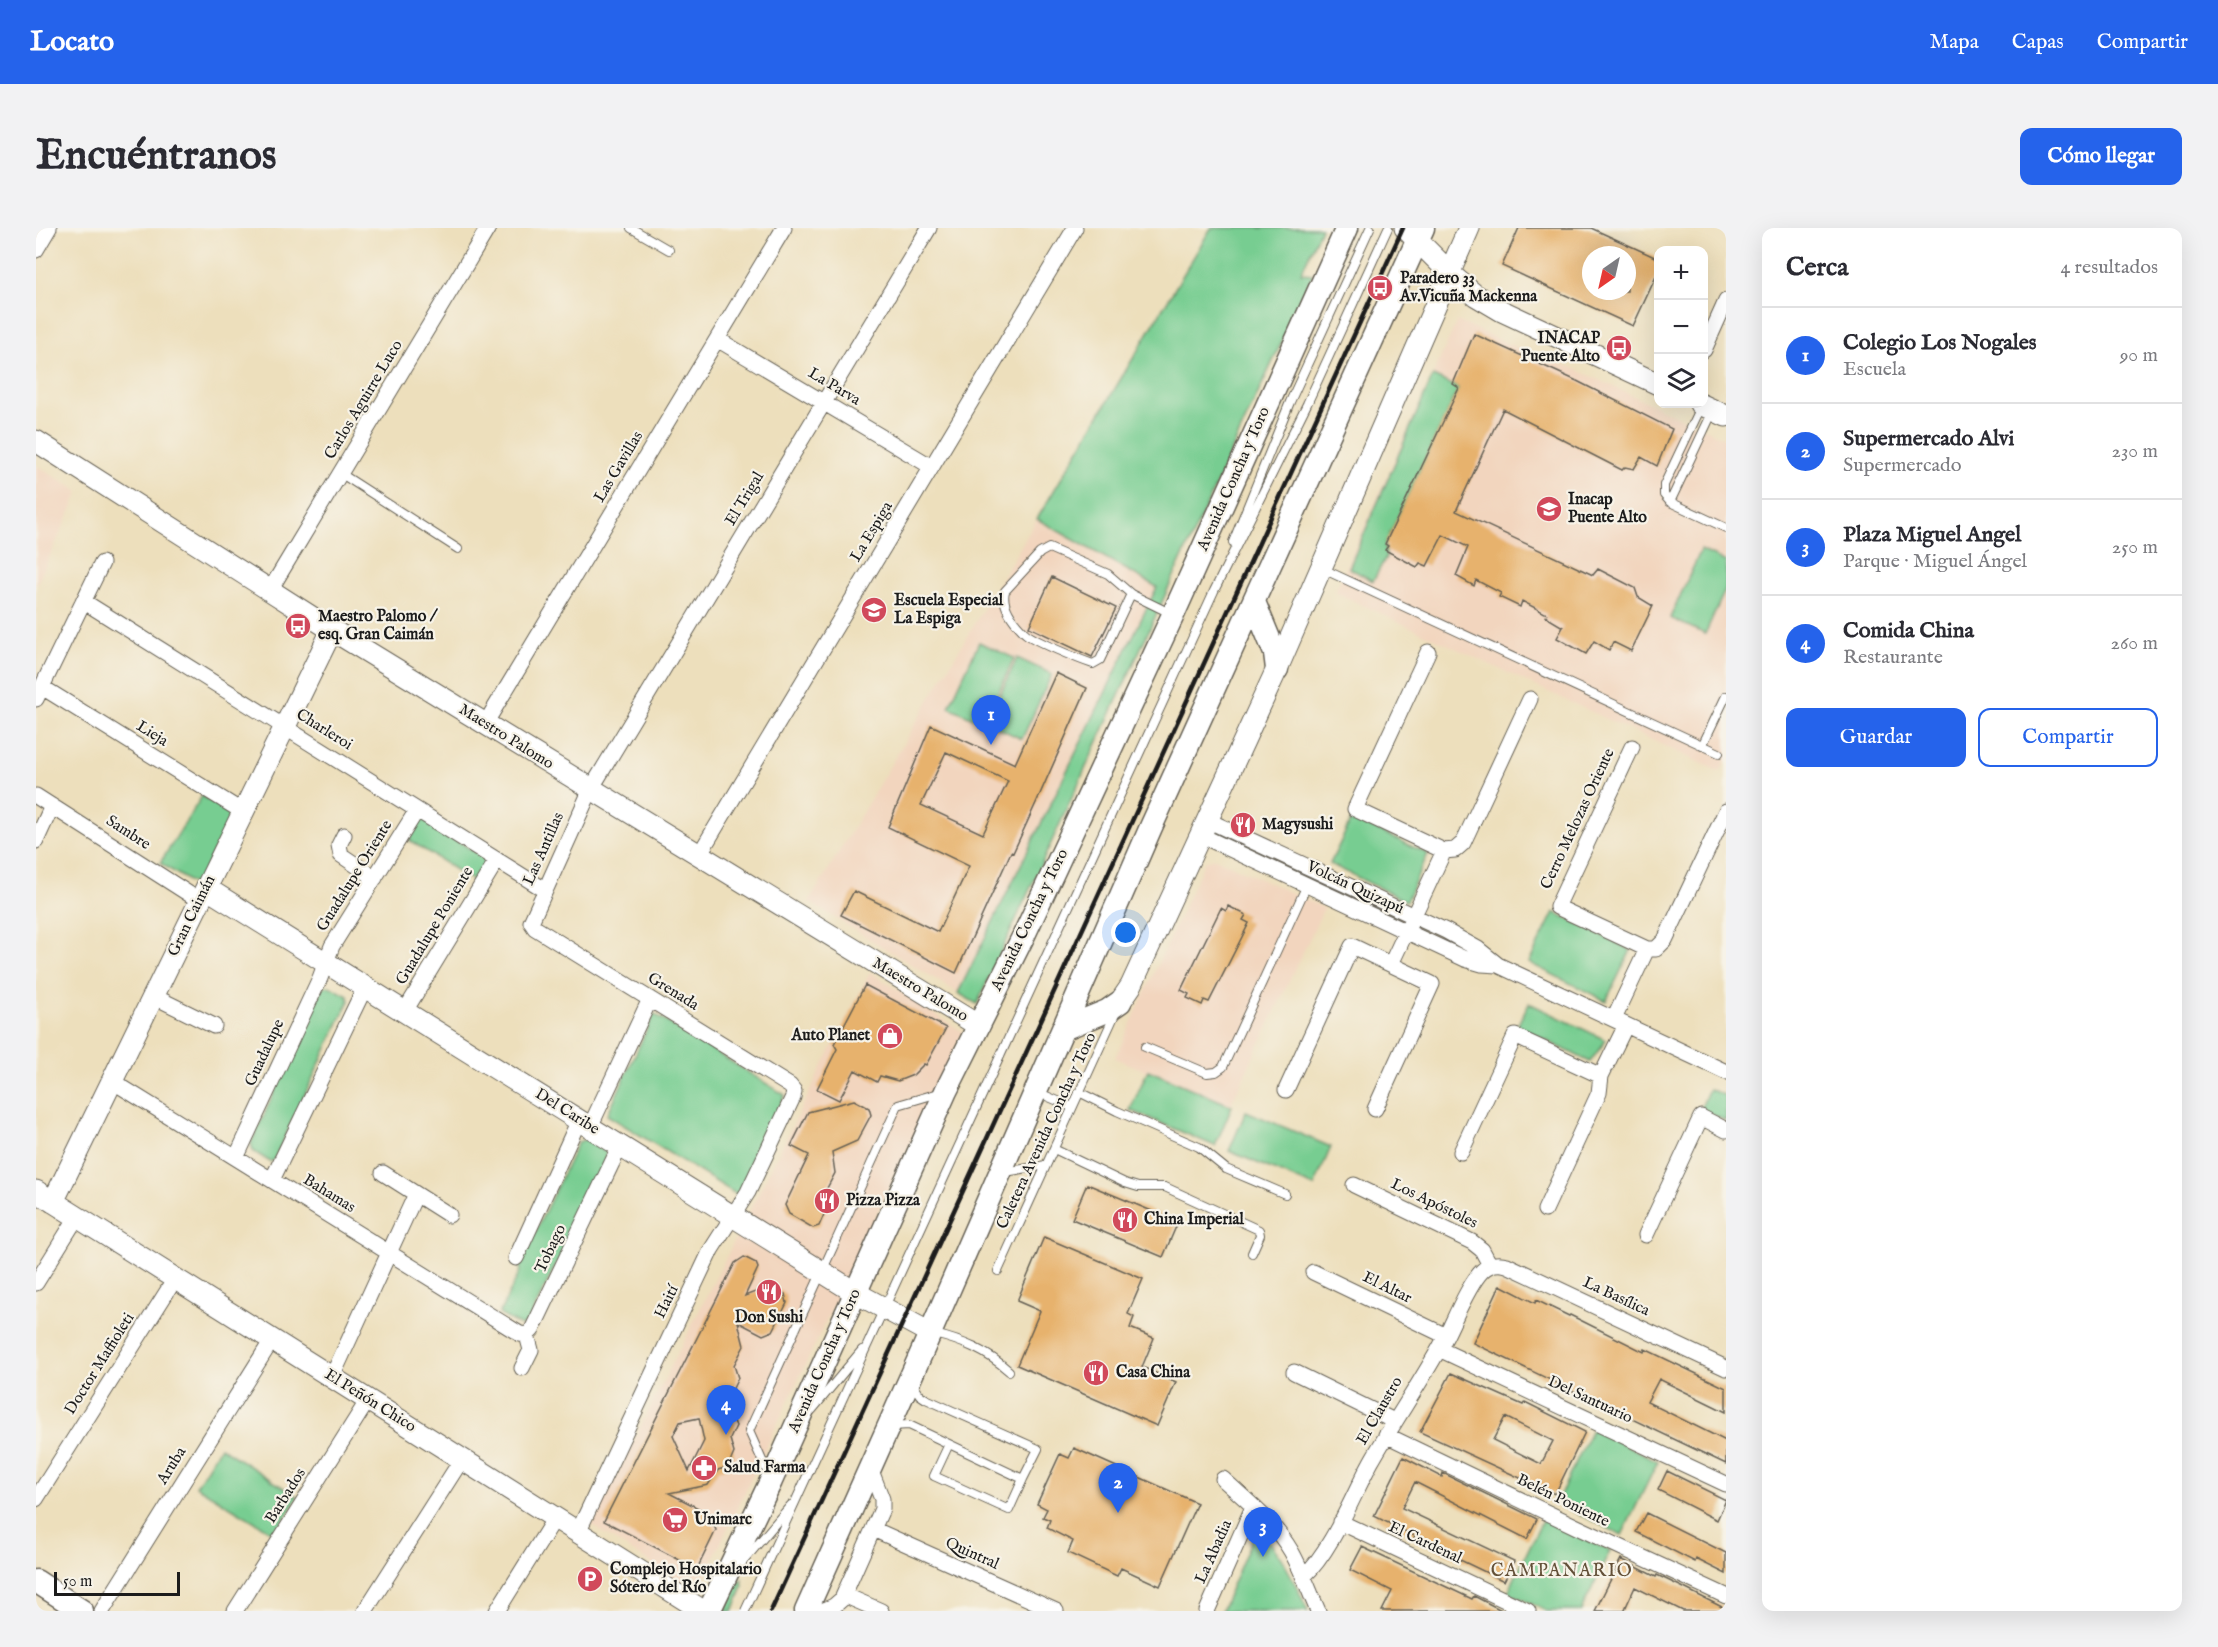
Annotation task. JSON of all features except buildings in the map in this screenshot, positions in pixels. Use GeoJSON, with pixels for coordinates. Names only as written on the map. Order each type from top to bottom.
{"type":"FeatureCollection","features":[{"type":"Feature","properties":{"kind":"main road","name":"Avenida Concha y Toro"},"geometry":{"type":"LineString","coordinates":[[710,1611],[771,1481],[946,1091],[1024,935],[1173,615],[1347,228]]}},
{"type":"Feature","properties":{"kind":"main road"},"geometry":{"type":"LineString","coordinates":[[806,1611],[1151,827],[1254,602],[1415,232]]}},
{"type":"Feature","properties":{"kind":"main road"},"geometry":{"type":"LineString","coordinates":[[1254,602],[1275,653],[1277,669]]}},
{"type":"Feature","properties":{"kind":"main road"},"geometry":{"type":"LineString","coordinates":[[1063,1029],[1107,1011],[1120,1002]]}},
{"type":"Feature","properties":{"kind":"main road"},"geometry":{"type":"LineString","coordinates":[[36,1581],[82,1611]]}},
{"type":"Feature","properties":{"kind":"street"},"geometry":{"type":"LineString","coordinates":[[36,250],[49,228]]}},
{"type":"Feature","properties":{"kind":"street","name":"Carlos Aguirre Luco"},"geometry":{"type":"LineString","coordinates":[[270,590],[488,228]]}},
{"type":"Feature","properties":{"kind":"street","name":"Las Gavillas"},"geometry":{"type":"LineString","coordinates":[[485,724],[784,228]]}},
{"type":"Feature","properties":{"kind":"street","name":"El Trigal"},"geometry":{"type":"LineString","coordinates":[[591,789],[929,228]]}},
{"type":"Feature","properties":{"kind":"street","name":"La Espiga"},"geometry":{"type":"LineString","coordinates":[[699,855],[1075,228]]}},
{"type":"Feature","properties":{"kind":"street"},"geometry":{"type":"LineString","coordinates":[[1120,1002],[1131,986],[1277,669],[1469,228]]}},
{"type":"Feature","properties":{"kind":"street"},"geometry":{"type":"LineString","coordinates":[[1415,232],[1449,272],[1475,295],[1502,311],[1654,382]]}},
{"type":"Feature","properties":{"kind":"street"},"geometry":{"type":"LineString","coordinates":[[1708,341],[1726,301]]}},
{"type":"Feature","properties":{"kind":"street","name":"La Parva"},"geometry":{"type":"LineString","coordinates":[[717,339],[932,467]]}},
{"type":"Feature","properties":{"kind":"street","name":"Maestro Palomo"},"geometry":{"type":"LineString","coordinates":[[36,441],[332,630],[979,1026]]}},
{"type":"Feature","properties":{"kind":"street"},"geometry":{"type":"LineString","coordinates":[[39,693],[102,562]]}},
{"type":"Feature","properties":{"kind":"street","name":"Charleroi"},"geometry":{"type":"LineString","coordinates":[[83,601],[545,890]]}},
{"type":"Feature","properties":{"kind":"street","name":"Gran Caimán"},"geometry":{"type":"LineString","coordinates":[[44,1197],[112,1081],[332,630]]}},
{"type":"Feature","properties":{"kind":"street"},"geometry":{"type":"LineString","coordinates":[[1428,652],[1355,809],[1444,851],[1455,850],[1463,843],[1530,699]]}},
{"type":"Feature","properties":{"kind":"street","name":"Lieja"},"geometry":{"type":"LineString","coordinates":[[39,693],[243,812]]}},
{"type":"Feature","properties":{"kind":"street","name":"Cerro Melozas Oriente"},"geometry":{"type":"LineString","coordinates":[[1632,747],[1557,907],[1647,949]]}},
{"type":"Feature","properties":{"kind":"street","name":"Las Antillas"},"geometry":{"type":"LineString","coordinates":[[532,924],[591,789]]}},
{"type":"Feature","properties":{"kind":"street","name":"Sambre"},"geometry":{"type":"LineString","coordinates":[[36,796],[203,894]]}},
{"type":"Feature","properties":{"kind":"street"},"geometry":{"type":"LineString","coordinates":[[36,841],[52,806]]}},
{"type":"Feature","properties":{"kind":"street","name":"Guadalupe Oriente"},"geometry":{"type":"LineString","coordinates":[[326,963],[332,946],[417,810]]}},
{"type":"Feature","properties":{"kind":"street"},"geometry":{"type":"LineString","coordinates":[[1545,1210],[1599,1093],[1601,1076],[1647,949],[1656,949],[1663,944],[1726,811]]}},
{"type":"Feature","properties":{"kind":"street","name":"Volcán Quizapú"},"geometry":{"type":"LineString","coordinates":[[1204,827],[1307,885],[1406,932],[1465,959],[1482,964],[1498,965]]}},
{"type":"Feature","properties":{"kind":"street","name":"Volcán Quizapú"},"geometry":{"type":"LineString","coordinates":[[1204,827],[1414,916],[1462,939],[1498,965],[1726,1072]]}},
{"type":"Feature","properties":{"kind":"street"},"geometry":{"type":"LineString","coordinates":[[344,835],[339,845],[342,855],[375,878]]}},
{"type":"Feature","properties":{"kind":"street"},"geometry":{"type":"LineString","coordinates":[[1391,964],[1444,851]]}},
{"type":"Feature","properties":{"kind":"street","name":"Guadalupe Poniente"},"geometry":{"type":"LineString","coordinates":[[405,1011],[497,860]]}},
{"type":"Feature","properties":{"kind":"street","name":"Del Caribe"},"geometry":{"type":"LineString","coordinates":[[203,894],[326,963],[856,1293],[930,1333]]}},
{"type":"Feature","properties":{"kind":"street","name":"Grenada"},"geometry":{"type":"LineString","coordinates":[[532,924],[790,1086],[794,1091]]}},
{"type":"Feature","properties":{"kind":"street"},"geometry":{"type":"LineString","coordinates":[[1286,1090],[1352,946],[1432,984],[1375,1109]]}},
{"type":"Feature","properties":{"kind":"street","name":"Guadalupe"},"geometry":{"type":"LineString","coordinates":[[236,1158],[326,963]]}},
{"type":"Feature","properties":{"kind":"street"},"geometry":{"type":"LineString","coordinates":[[272,1180],[365,987]]}},
{"type":"Feature","properties":{"kind":"street"},"geometry":{"type":"LineString","coordinates":[[153,996],[213,1026]]}},
{"type":"Feature","properties":{"kind":"street","name":"Tobago"},"geometry":{"type":"LineString","coordinates":[[516,1258],[650,999]]}},
{"type":"Feature","properties":{"kind":"street"},"geometry":{"type":"LineString","coordinates":[[1461,1152],[1515,1036],[1601,1076]]}},
{"type":"Feature","properties":{"kind":"street","name":"Bahamas"},"geometry":{"type":"LineString","coordinates":[[112,1081],[520,1334],[527,1335]]}},
{"type":"Feature","properties":{"kind":"street","name":"Haití"},"geometry":{"type":"LineString","coordinates":[[578,1532],[711,1250],[748,1192],[794,1091]]}},
{"type":"Feature","properties":{"kind":"street"},"geometry":{"type":"LineString","coordinates":[[1646,1235],[1701,1117],[1726,1130]]}},
{"type":"Feature","properties":{"kind":"street","name":"Tobago"},"geometry":{"type":"LineString","coordinates":[[522,1368],[531,1350],[527,1335],[532,1330],[620,1146]]}},
{"type":"Feature","properties":{"kind":"street"},"geometry":{"type":"LineString","coordinates":[[383,1173],[449,1215]]}},
{"type":"Feature","properties":{"kind":"street","name":"Los Apóstoles"},"geometry":{"type":"LineString","coordinates":[[1354,1185],[1472,1242],[1482,1250],[1490,1265]]}},
{"type":"Feature","properties":{"kind":"street"},"geometry":{"type":"LineString","coordinates":[[332,1377],[416,1194]]}},
{"type":"Feature","properties":{"kind":"street","name":"El Peñón Chico"},"geometry":{"type":"LineString","coordinates":[[44,1197],[703,1611]]}},
{"type":"Feature","properties":{"kind":"street"},"geometry":{"type":"LineString","coordinates":[[36,1283],[77,1217]]}},
{"type":"Feature","properties":{"kind":"street","name":"La Basílica"},"geometry":{"type":"LineString","coordinates":[[1490,1265],[1495,1263],[1507,1265],[1726,1368]]}},
{"type":"Feature","properties":{"kind":"street","name":"El Claustro"},"geometry":{"type":"LineString","coordinates":[[1304,1576],[1318,1562],[1386,1435],[1443,1342],[1477,1276],[1490,1265]]}},
{"type":"Feature","properties":{"kind":"street","name":"El Altar"},"geometry":{"type":"LineString","coordinates":[[1313,1272],[1443,1342]]}},
{"type":"Feature","properties":{"kind":"street","name":"Doctor Maffioleti"},"geometry":{"type":"LineString","coordinates":[[36,1499],[175,1279]]}},
{"type":"Feature","properties":{"kind":"street","name":"Aruba"},"geometry":{"type":"LineString","coordinates":[[102,1611],[272,1340]]}},
{"type":"Feature","properties":{"kind":"street","name":"Del Santuario"},"geometry":{"type":"LineString","coordinates":[[1443,1342],[1726,1484]]}},
{"type":"Feature","properties":{"kind":"street"},"geometry":{"type":"LineString","coordinates":[[1294,1372],[1395,1421]]}},
{"type":"Feature","properties":{"kind":"street","name":"Barbados"},"geometry":{"type":"LineString","coordinates":[[235,1611],[368,1400]]}},
{"type":"Feature","properties":{"kind":"street","name":"Belén Poniente"},"geometry":{"type":"LineString","coordinates":[[1386,1435],[1576,1527],[1726,1596]]}},
{"type":"Feature","properties":{"kind":"street"},"geometry":{"type":"LineString","coordinates":[[365,1611],[462,1459]]}},
{"type":"Feature","properties":{"kind":"street"},"geometry":{"type":"LineString","coordinates":[[822,1611],[834,1606],[844,1595],[882,1505],[870,1468]]}},
{"type":"Feature","properties":{"kind":"street"},"geometry":{"type":"LineString","coordinates":[[1222,1479],[1282,1538],[1304,1576],[1318,1611]]}},
{"type":"Feature","properties":{"kind":"street","name":"La Abadia"},"geometry":{"type":"LineString","coordinates":[[1207,1611],[1253,1507]]}},
{"type":"Feature","properties":{"kind":"street"},"geometry":{"type":"LineString","coordinates":[[497,1611],[555,1518]]}},
{"type":"Feature","properties":{"kind":"street","name":"El Cardenal"},"geometry":{"type":"LineString","coordinates":[[1340,1522],[1528,1611]]}},
{"type":"Feature","properties":{"kind":"street","name":"Quintral"},"geometry":{"type":"LineString","coordinates":[[873,1529],[1056,1611]]}},
{"type":"Feature","properties":{"kind":"street"},"geometry":{"type":"LineString","coordinates":[[844,1595],[881,1611]]}},
{"type":"Feature","properties":{"kind":"lane"},"geometry":{"type":"LineString","coordinates":[[631,228],[669,250]]}},
{"type":"Feature","properties":{"kind":"lane"},"geometry":{"type":"LineString","coordinates":[[1214,591],[1290,402],[1370,228]]}},
{"type":"Feature","properties":{"kind":"lane"},"geometry":{"type":"LineString","coordinates":[[745,1611],[1214,591],[1297,424],[1388,228]]}},
{"type":"Feature","properties":{"kind":"lane"},"geometry":{"type":"LineString","coordinates":[[1670,502],[1710,408]]}},
{"type":"Feature","properties":{"kind":"lane"},"geometry":{"type":"LineString","coordinates":[[1710,408],[1664,485],[1664,495],[1670,502],[1726,528]]}},
{"type":"Feature","properties":{"kind":"lane"},"geometry":{"type":"LineString","coordinates":[[340,473],[458,549]]}},
{"type":"Feature","properties":{"kind":"lane"},"geometry":{"type":"LineString","coordinates":[[1131,594],[1100,660],[1093,664],[1025,634],[1006,609],[1003,598],[1005,591],[1040,553],[1049,548],[1108,574],[1131,594],[1173,615]]}},
{"type":"Feature","properties":{"kind":"lane"},"geometry":{"type":"LineString","coordinates":[[1322,568],[1719,753]]}},
{"type":"Feature","properties":{"kind":"lane"},"geometry":{"type":"LineString","coordinates":[[1702,746],[1726,696]]}},
{"type":"Feature","properties":{"kind":"lane"},"geometry":{"type":"LineString","coordinates":[[1145,1047],[1207,1073],[1220,1070],[1307,885]]}},
{"type":"Feature","properties":{"kind":"lane","name":"Caletera Avenida Concha y Toro"},"geometry":{"type":"LineString","coordinates":[[998,1271],[1120,1002]]}},
{"type":"Feature","properties":{"kind":"lane"},"geometry":{"type":"LineString","coordinates":[[771,1481],[749,1431],[898,1105],[946,1091]]}},
{"type":"Feature","properties":{"kind":"lane"},"geometry":{"type":"LineString","coordinates":[[1035,1092],[1071,1107]]}},
{"type":"Feature","properties":{"kind":"lane"},"geometry":{"type":"LineString","coordinates":[[1078,1092],[1199,1147],[1226,1169],[1285,1194]]}},
{"type":"Feature","properties":{"kind":"lane"},"geometry":{"type":"LineString","coordinates":[[1054,1149],[1125,1183],[1138,1187],[1165,1187],[1259,1230],[1260,1236],[1252,1253]]}},
{"type":"Feature","properties":{"kind":"lane"},"geometry":{"type":"LineString","coordinates":[[998,1174],[1015,1168],[1046,1165]]}},
{"type":"Feature","properties":{"kind":"lane"},"geometry":{"type":"LineString","coordinates":[[930,1333],[960,1340],[989,1354],[1009,1371]]}},
{"type":"Feature","properties":{"kind":"lane"},"geometry":{"type":"LineString","coordinates":[[793,1431],[870,1339]]}},
{"type":"Feature","properties":{"kind":"lane"},"geometry":{"type":"LineString","coordinates":[[910,1377],[920,1395],[1038,1449],[1009,1510],[934,1476],[949,1444]]}},
{"type":"Feature","properties":{"kind":"lane"},"geometry":{"type":"LineString","coordinates":[[888,1427],[909,1425],[1023,1479]]}},
{"type":"Feature","properties":{"kind":"lane"},"geometry":{"type":"LineString","coordinates":[[720,1589],[798,1497]]}},
{"type":"Feature","properties":{"kind":"shaded area","name":"Inacap Puente Alto"},"geometry":{"type":"Polygon","coordinates":[[[1457,321],[1539,358],[1571,367],[1654,406],[1654,408],[1659,408],[1726,439],[1726,760],[1720,772],[1335,592],[1457,321]]]}},
{"type":"Feature","properties":{"kind":"shaded area"},"geometry":{"type":"Polygon","coordinates":[[[36,465],[79,492],[36,586],[36,465]]]}},
{"type":"Feature","properties":{"kind":"shaded area"},"geometry":{"type":"Polygon","coordinates":[[[1037,519],[1157,587],[958,993],[809,902],[1037,519]]]}},
{"type":"Feature","properties":{"kind":"shaded area"},"geometry":{"type":"Polygon","coordinates":[[[1215,858],[1324,908],[1230,1106],[1115,1058],[1205,861],[1215,858]]]}},
{"type":"Feature","properties":{"kind":"shaded area"},"geometry":{"type":"Polygon","coordinates":[[[870,972],[963,1032],[697,1593],[591,1525],[870,972]]]}},
{"type":"Feature","properties":{"kind":"green space"},"geometry":{"type":"Polygon","coordinates":[[[1211,228],[1321,228],[1301,273],[1313,274],[977,1004],[958,993],[1157,587],[1037,519],[1211,228]]]}},
{"type":"Feature","properties":{"kind":"green space"},"geometry":{"type":"Polygon","coordinates":[[[1433,376],[1459,388],[1385,544],[1386,557],[1373,581],[1349,568],[1433,376]]]}},
{"type":"Feature","properties":{"kind":"green space"},"geometry":{"type":"Polygon","coordinates":[[[1701,550],[1726,562],[1726,588],[1705,634],[1670,618],[1701,550]]]}},
{"type":"Feature","properties":{"kind":"green space"},"geometry":{"type":"Polygon","coordinates":[[[979,642],[1014,658],[984,723],[949,707],[979,642]]]}},
{"type":"Feature","properties":{"kind":"green space"},"geometry":{"type":"Polygon","coordinates":[[[1017,658],[1052,674],[1022,739],[987,723],[1017,658]]]}},
{"type":"Feature","properties":{"kind":"green space"},"geometry":{"type":"Polygon","coordinates":[[[202,796],[232,815],[196,886],[160,863],[202,796]]]}},
{"type":"Feature","properties":{"kind":"green space"},"geometry":{"type":"Polygon","coordinates":[[[422,818],[486,859],[486,867],[476,883],[409,840],[422,818]]]}},
{"type":"Feature","properties":{"kind":"green space"},"geometry":{"type":"Polygon","coordinates":[[[1352,818],[1428,854],[1406,901],[1330,864],[1352,818]]]}},
{"type":"Feature","properties":{"kind":"green space"},"geometry":{"type":"Polygon","coordinates":[[[1554,912],[1631,950],[1606,1001],[1529,963],[1554,912]]]}},
{"type":"Feature","properties":{"kind":"green space"},"geometry":{"type":"Polygon","coordinates":[[[329,986],[348,996],[349,1001],[274,1160],[270,1162],[253,1151],[251,1143],[322,988],[329,986]]]}},
{"type":"Feature","properties":{"kind":"green space"},"geometry":{"type":"Polygon","coordinates":[[[1529,1003],[1606,1040],[1590,1062],[1517,1026],[1529,1003]]]}},
{"type":"Feature","properties":{"kind":"green space"},"geometry":{"type":"Polygon","coordinates":[[[654,1014],[785,1095],[739,1196],[607,1115],[654,1014]]]}},
{"type":"Feature","properties":{"kind":"green space"},"geometry":{"type":"Polygon","coordinates":[[[1148,1070],[1232,1106],[1215,1146],[1130,1110],[1148,1070]]]}},
{"type":"Feature","properties":{"kind":"green space"},"geometry":{"type":"Polygon","coordinates":[[[1709,1089],[1726,1096],[1726,1121],[1700,1109],[1709,1089]]]}},
{"type":"Feature","properties":{"kind":"green space"},"geometry":{"type":"Polygon","coordinates":[[[1246,1111],[1331,1147],[1314,1187],[1229,1151],[1246,1111]]]}},
{"type":"Feature","properties":{"kind":"green space"},"geometry":{"type":"Polygon","coordinates":[[[586,1139],[606,1152],[607,1161],[528,1322],[521,1326],[499,1314],[521,1269],[519,1266],[578,1142],[586,1139]]]}},
{"type":"Feature","properties":{"kind":"green space"},"geometry":{"type":"Polygon","coordinates":[[[1592,1429],[1658,1461],[1622,1535],[1556,1503],[1592,1429]]]}},
{"type":"Feature","properties":{"kind":"green space"},"geometry":{"type":"Polygon","coordinates":[[[220,1447],[298,1497],[275,1534],[196,1486],[220,1447]]]}},
{"type":"Feature","properties":{"kind":"green space"},"geometry":{"type":"Polygon","coordinates":[[[1543,1519],[1610,1551],[1581,1611],[1546,1611],[1508,1592],[1543,1519]]]}},
{"type":"Feature","properties":{"kind":"green space"},"geometry":{"type":"Polygon","coordinates":[[[1257,1527],[1280,1556],[1308,1611],[1221,1611],[1257,1527]]]}},
{"type":"Feature","properties":{"kind":"green space"},"geometry":{"type":"Polygon","coordinates":[[[742,1579],[743,1587],[733,1611],[725,1611],[737,1584],[742,1579]]]}},
{"type":"Feature","properties":{"kind":"railway"},"geometry":{"type":"LineString","coordinates":[[771,1611],[1403,228]]}},
{"type":"Feature","properties":{"kind":"place","name":"Paradero 33 Av.Vicuña Mackenna"},"geometry":{"type":"Point","coordinates":[1380,288]}},
{"type":"Feature","properties":{"kind":"place","name":"INACAP Puente Alto"},"geometry":{"type":"Point","coordinates":[1619,348]}},
{"type":"Feature","properties":{"kind":"place","name":"Inacap Puente Alto"},"geometry":{"type":"Point","coordinates":[1549,509]}},
{"type":"Feature","properties":{"kind":"place","name":"Escuela Especial La Espiga"},"geometry":{"type":"Point","coordinates":[874,610]}},
{"type":"Feature","properties":{"kind":"place","name":"Maestro Palomo / esq. Gran Caimán"},"geometry":{"type":"Point","coordinates":[298,626]}},
{"type":"Feature","properties":{"kind":"place","name":"Colegio Los Nogales"},"geometry":{"type":"Point","coordinates":[991,745]}},
{"type":"Feature","properties":{"kind":"place","name":"Magysushi"},"geometry":{"type":"Point","coordinates":[1243,825]}},
{"type":"Feature","properties":{"kind":"place","name":"Auto Planet"},"geometry":{"type":"Point","coordinates":[890,1036]}},
{"type":"Feature","properties":{"kind":"place","name":"Pizza Pizza"},"geometry":{"type":"Point","coordinates":[827,1201]}},
{"type":"Feature","properties":{"kind":"place","name":"China Imperial"},"geometry":{"type":"Point","coordinates":[1125,1220]}},
{"type":"Feature","properties":{"kind":"place","name":"Don Sushi"},"geometry":{"type":"Point","coordinates":[769,1292]}},
{"type":"Feature","properties":{"kind":"place","name":"Casa China"},"geometry":{"type":"Point","coordinates":[1096,1373]}},
{"type":"Feature","properties":{"kind":"place","name":"Comida China"},"geometry":{"type":"Point","coordinates":[726,1435]}},
{"type":"Feature","properties":{"kind":"place","name":"Salud Farma"},"geometry":{"type":"Point","coordinates":[704,1468]}},
{"type":"Feature","properties":{"kind":"place","name":"Supermercado Alvi"},"geometry":{"type":"Point","coordinates":[1118,1513]}},
{"type":"Feature","properties":{"kind":"place","name":"Unimarc"},"geometry":{"type":"Point","coordinates":[675,1520]}},
{"type":"Feature","properties":{"kind":"place","name":"Plaza Miguel Angel"},"geometry":{"type":"Point","coordinates":[1263,1557]}},
{"type":"Feature","properties":{"kind":"place","name":"Complejo Hospitalario Sótero del Río"},"geometry":{"type":"Point","coordinates":[590,1579]}},
{"type":"Feature","properties":{"kind":"district","name":"CAMPANARIO"},"geometry":{"type":"Point","coordinates":[1562,1571]}}]}
